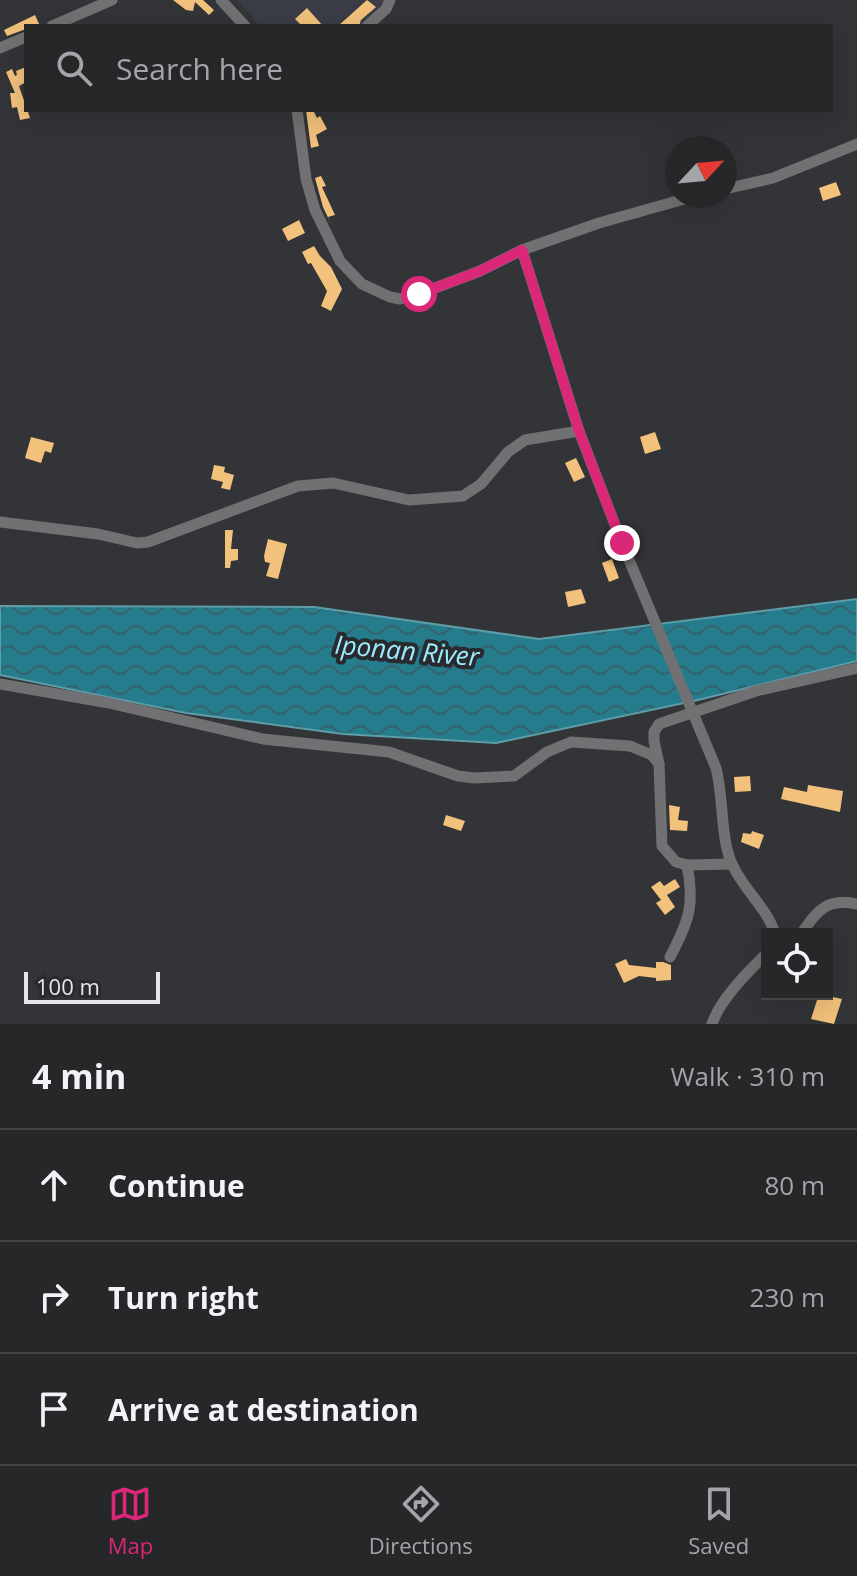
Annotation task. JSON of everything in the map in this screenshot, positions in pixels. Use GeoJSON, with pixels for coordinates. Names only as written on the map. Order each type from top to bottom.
{"type":"FeatureCollection","features":[{"type":"Feature","properties":{"kind":"street"},"geometry":{"type":"LineString","coordinates":[[57,24],[112,0]]}},
{"type":"Feature","properties":{"kind":"street"},"geometry":{"type":"LineString","coordinates":[[221,0],[243,24]]}},
{"type":"Feature","properties":{"kind":"street"},"geometry":{"type":"LineString","coordinates":[[369,24],[386,9],[390,0]]}},
{"type":"Feature","properties":{"kind":"street"},"geometry":{"type":"LineString","coordinates":[[0,48],[24,38]]}},
{"type":"Feature","properties":{"kind":"street"},"geometry":{"type":"LineString","coordinates":[[297,112],[306,179],[315,210],[340,261],[362,284],[390,297],[410,297],[480,271],[522,250],[665,204]]}},
{"type":"Feature","properties":{"kind":"street"},"geometry":{"type":"LineString","coordinates":[[737,186],[773,178],[857,144]]}},
{"type":"Feature","properties":{"kind":"street"},"geometry":{"type":"LineString","coordinates":[[522,250],[579,431],[716,768],[722,791],[725,837],[732,864],[773,928]]}},
{"type":"Feature","properties":{"kind":"street"},"geometry":{"type":"LineString","coordinates":[[0,522],[98,534],[137,543],[148,542],[298,486],[324,482],[409,500],[444,499],[463,496],[476,488],[508,452],[525,440],[579,431]]}},
{"type":"Feature","properties":{"kind":"street"},"geometry":{"type":"LineString","coordinates":[[732,864],[687,865],[676,862],[662,846],[659,764],[654,741],[654,732],[659,724],[756,691],[857,668]]}},
{"type":"Feature","properties":{"kind":"street"},"geometry":{"type":"LineString","coordinates":[[0,684],[109,703],[263,739],[389,752],[458,776],[474,778],[514,776],[547,752],[571,742],[630,746],[652,755],[659,764]]}},
{"type":"Feature","properties":{"kind":"street"},"geometry":{"type":"LineString","coordinates":[[670,957],[692,904],[687,865]]}},
{"type":"Feature","properties":{"kind":"street"},"geometry":{"type":"LineString","coordinates":[[805,928],[828,904],[842,901],[857,904]]}},
{"type":"Feature","properties":{"kind":"street"},"geometry":{"type":"LineString","coordinates":[[712,1024],[743,978],[761,959]]}},
{"type":"Feature","properties":{"kind":"shaded area"},"geometry":{"type":"Polygon","coordinates":[[[237,0],[386,0],[369,24],[258,24],[237,0]]]}},
{"type":"Feature","properties":{"kind":"water","name":"Iponan River"},"geometry":{"type":"Polygon","coordinates":[[[857,599],[857,661],[698,700],[496,743],[343,734],[186,713],[0,675],[0,606],[314,607],[539,639],[857,599]]]}},
{"type":"Feature","properties":{"kind":"building"},"geometry":{"type":"Polygon","coordinates":[[[173,0],[203,0],[214,10],[209,15],[195,2],[193,11],[186,10],[173,0]]]}},
{"type":"Feature","properties":{"kind":"building"},"geometry":{"type":"Polygon","coordinates":[[[367,0],[376,7],[360,24],[340,24],[367,0]]]}},
{"type":"Feature","properties":{"kind":"building"},"geometry":{"type":"Polygon","coordinates":[[[307,8],[321,24],[300,24],[295,19],[307,8]]]}},
{"type":"Feature","properties":{"kind":"building"},"geometry":{"type":"Polygon","coordinates":[[[35,15],[39,24],[24,24],[24,30],[7,36],[4,30],[35,15]]]}},
{"type":"Feature","properties":{"kind":"building"},"geometry":{"type":"Polygon","coordinates":[[[24,68],[24,83],[19,86],[24,112],[28,112],[30,118],[20,120],[17,107],[12,108],[10,93],[15,93],[6,72],[12,69],[15,76],[16,71],[24,68]]]}},
{"type":"Feature","properties":{"kind":"building"},"geometry":{"type":"Polygon","coordinates":[[[306,112],[314,112],[317,118],[320,116],[327,129],[316,135],[319,146],[311,148],[306,112]]]}},
{"type":"Feature","properties":{"kind":"building"},"geometry":{"type":"Polygon","coordinates":[[[321,176],[326,186],[322,187],[335,215],[328,217],[333,228],[323,207],[315,178],[321,176]]]}},
{"type":"Feature","properties":{"kind":"building"},"geometry":{"type":"Polygon","coordinates":[[[836,182],[841,195],[823,201],[819,188],[836,182]]]}},
{"type":"Feature","properties":{"kind":"building"},"geometry":{"type":"Polygon","coordinates":[[[299,220],[305,233],[288,241],[282,229],[299,220]]]}},
{"type":"Feature","properties":{"kind":"building"},"geometry":{"type":"Polygon","coordinates":[[[314,246],[331,267],[342,289],[331,311],[321,306],[327,291],[302,252],[314,246]]]}},
{"type":"Feature","properties":{"kind":"building"},"geometry":{"type":"Polygon","coordinates":[[[655,432],[661,449],[645,454],[640,437],[655,432]]]}},
{"type":"Feature","properties":{"kind":"building"},"geometry":{"type":"Polygon","coordinates":[[[31,437],[54,443],[51,453],[45,451],[41,463],[25,458],[31,437]]]}},
{"type":"Feature","properties":{"kind":"building"},"geometry":{"type":"Polygon","coordinates":[[[576,458],[585,477],[574,482],[565,463],[576,458]]]}},
{"type":"Feature","properties":{"kind":"building"},"geometry":{"type":"Polygon","coordinates":[[[214,465],[225,467],[224,472],[234,475],[230,490],[221,488],[223,482],[211,479],[214,465]]]}},
{"type":"Feature","properties":{"kind":"building"},"geometry":{"type":"Polygon","coordinates":[[[225,530],[233,530],[231,549],[238,549],[238,560],[231,561],[230,568],[225,568],[225,530]]]}},
{"type":"Feature","properties":{"kind":"building"},"geometry":{"type":"Polygon","coordinates":[[[268,539],[287,544],[278,579],[266,576],[270,563],[265,562],[264,556],[268,539]]]}},
{"type":"Feature","properties":{"kind":"building"},"geometry":{"type":"Polygon","coordinates":[[[612,559],[619,578],[609,582],[602,563],[612,559]]]}},
{"type":"Feature","properties":{"kind":"building"},"geometry":{"type":"Polygon","coordinates":[[[581,589],[586,603],[568,607],[565,592],[581,589]]]}},
{"type":"Feature","properties":{"kind":"building"},"geometry":{"type":"Polygon","coordinates":[[[750,776],[751,791],[735,792],[734,777],[750,776]]]}},
{"type":"Feature","properties":{"kind":"building"},"geometry":{"type":"Polygon","coordinates":[[[808,785],[843,791],[840,812],[781,799],[784,787],[807,792],[808,785]]]}},
{"type":"Feature","properties":{"kind":"building"},"geometry":{"type":"Polygon","coordinates":[[[669,805],[680,807],[678,820],[688,821],[687,831],[670,830],[669,805]]]}},
{"type":"Feature","properties":{"kind":"building"},"geometry":{"type":"Polygon","coordinates":[[[446,815],[465,821],[461,831],[443,825],[446,815]]]}},
{"type":"Feature","properties":{"kind":"building"},"geometry":{"type":"Polygon","coordinates":[[[752,831],[764,835],[759,849],[741,842],[743,833],[751,834],[752,831]]]}},
{"type":"Feature","properties":{"kind":"building"},"geometry":{"type":"Polygon","coordinates":[[[675,879],[680,887],[667,895],[675,907],[665,915],[656,903],[661,900],[651,887],[660,881],[664,886],[675,879]]]}},
{"type":"Feature","properties":{"kind":"building"},"geometry":{"type":"Polygon","coordinates":[[[626,959],[629,965],[656,968],[656,962],[663,962],[671,965],[671,980],[656,981],[656,978],[639,976],[624,983],[615,964],[626,959]]]}},
{"type":"Feature","properties":{"kind":"building"},"geometry":{"type":"Polygon","coordinates":[[[842,999],[834,1024],[811,1019],[817,1000],[842,999]]]}},
{"type":"Feature","properties":{"kind":"route"},"geometry":{"type":"LineString","coordinates":[[419,294],[480,271],[522,250],[579,431],[622,543]]}}]}
